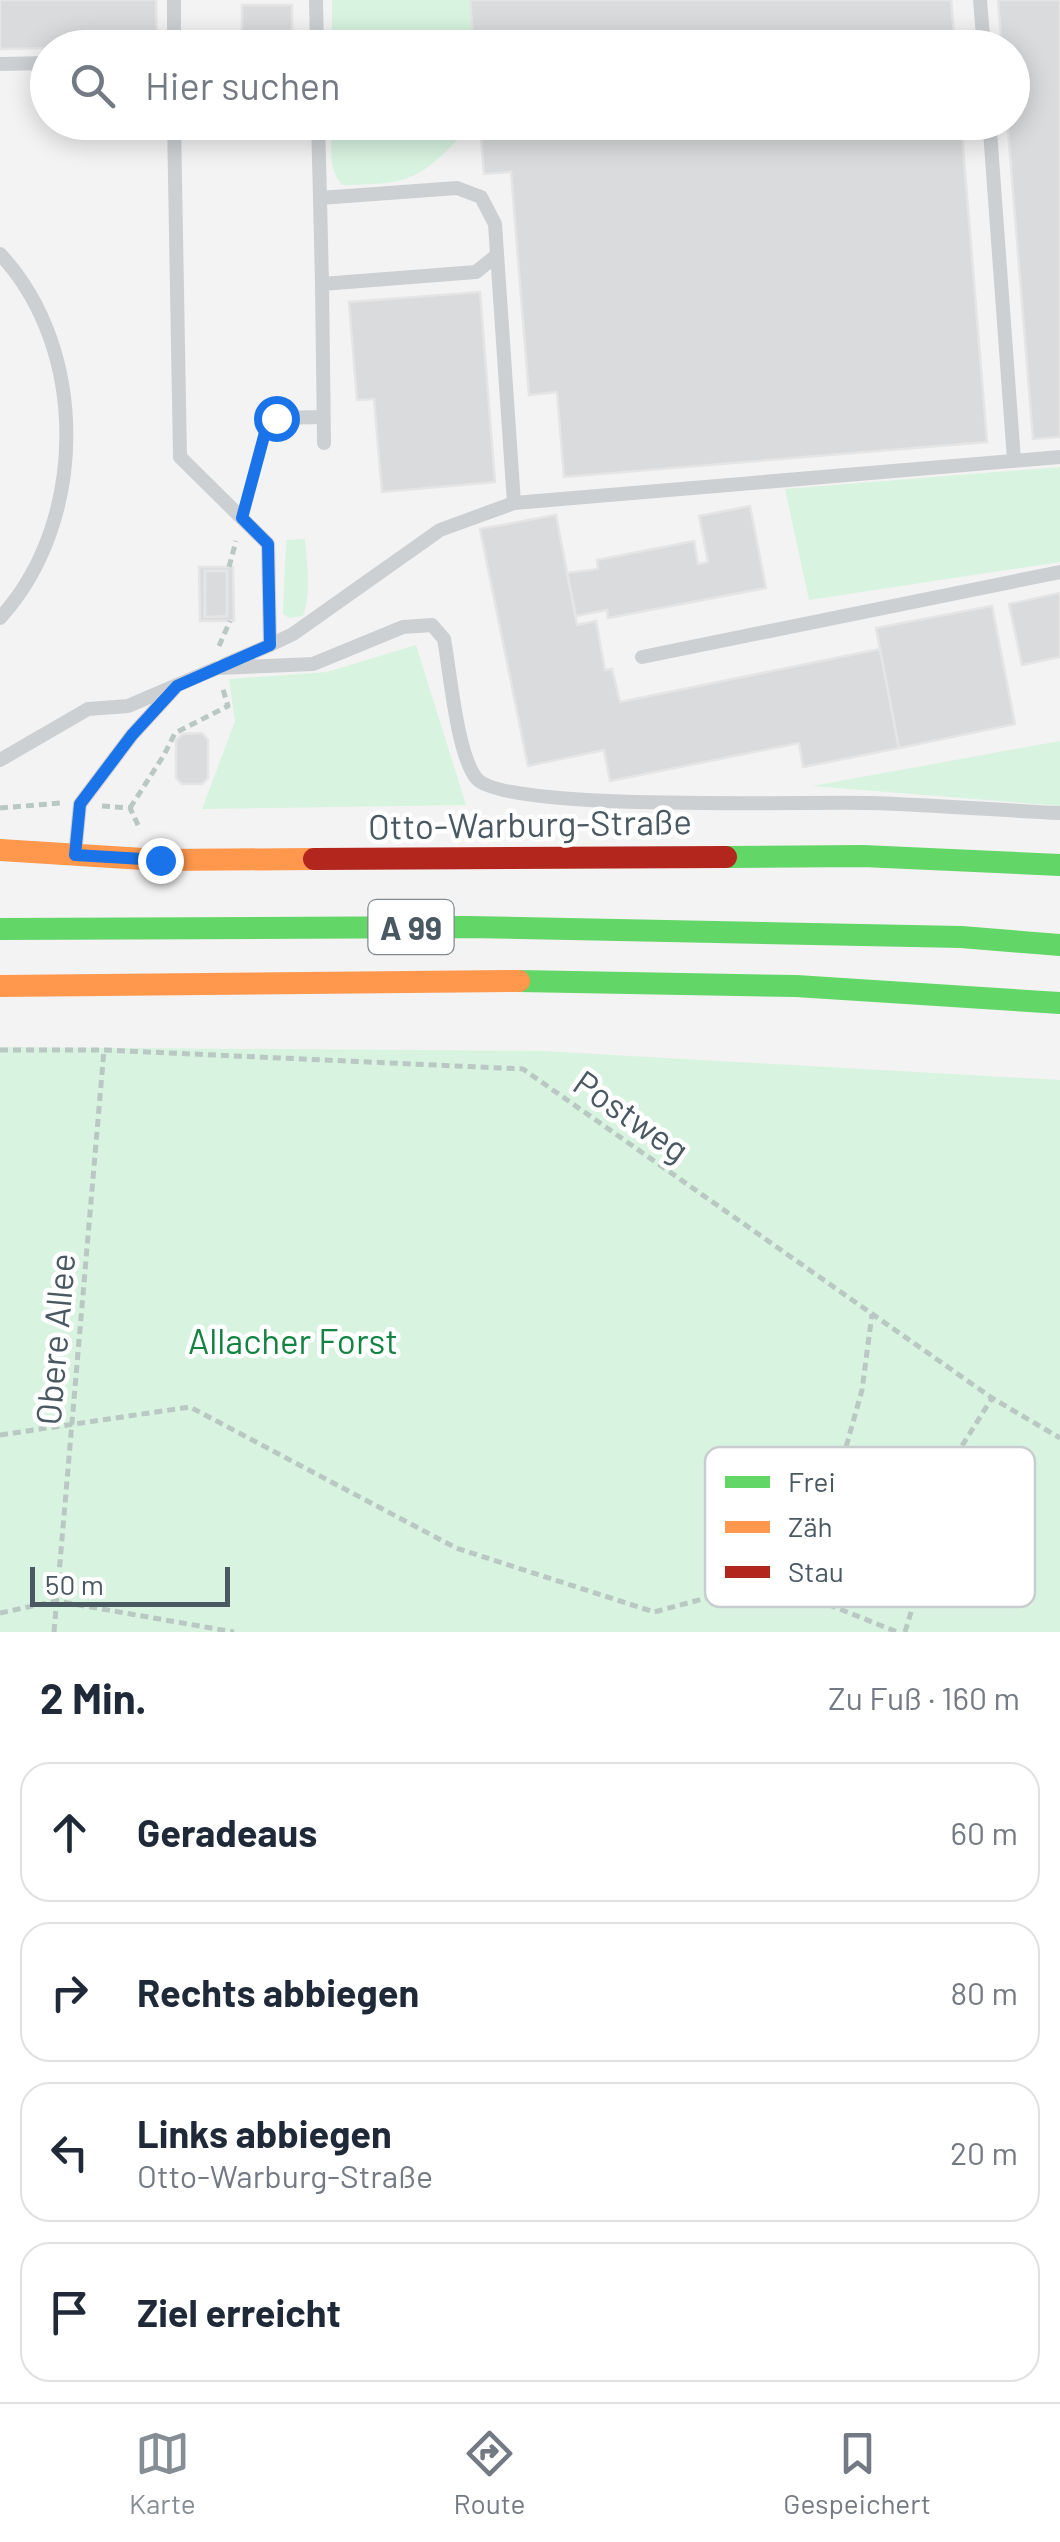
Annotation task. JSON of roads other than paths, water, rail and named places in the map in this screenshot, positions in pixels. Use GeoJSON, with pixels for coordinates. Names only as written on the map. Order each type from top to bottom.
{"type":"FeatureCollection","features":[{"type":"Feature","properties":{"kind":"main road","name":"Otto-Warburg-Straße"},"geometry":{"type":"LineString","coordinates":[[0,850],[160,860],[863,856],[1060,865]]}},
{"type":"Feature","properties":{"kind":"main road","name":"A 99"},"geometry":{"type":"LineString","coordinates":[[0,929],[487,927],[961,937],[1060,945]]}},
{"type":"Feature","properties":{"kind":"main road","name":"A 99"},"geometry":{"type":"LineString","coordinates":[[0,986],[549,981],[902,991],[1060,1003]]}},
{"type":"Feature","properties":{"kind":"lane"},"geometry":{"type":"LineString","coordinates":[[174,0],[174,30]]}},
{"type":"Feature","properties":{"kind":"lane"},"geometry":{"type":"LineString","coordinates":[[316,0],[317,30]]}},
{"type":"Feature","properties":{"kind":"lane"},"geometry":{"type":"LineString","coordinates":[[980,0],[982,30]]}},
{"type":"Feature","properties":{"kind":"lane"},"geometry":{"type":"LineString","coordinates":[[0,64],[30,63]]}},
{"type":"Feature","properties":{"kind":"lane"},"geometry":{"type":"LineString","coordinates":[[174,140],[180,457],[268,544],[270,645]]}},
{"type":"Feature","properties":{"kind":"lane"},"geometry":{"type":"LineString","coordinates":[[318,140],[324,443]]}},
{"type":"Feature","properties":{"kind":"lane"},"geometry":{"type":"LineString","coordinates":[[991,140],[1014,460]]}},
{"type":"Feature","properties":{"kind":"lane"},"geometry":{"type":"LineString","coordinates":[[320,198],[458,188],[481,197],[495,224],[514,503]]}},
{"type":"Feature","properties":{"kind":"lane"},"geometry":{"type":"LineString","coordinates":[[0,254],[21,281],[53,342],[66,419],[65,462],[58,504],[46,541],[28,580],[0,618]]}},
{"type":"Feature","properties":{"kind":"lane"},"geometry":{"type":"LineString","coordinates":[[322,284],[476,272],[497,254]]}},
{"type":"Feature","properties":{"kind":"lane"},"geometry":{"type":"LineString","coordinates":[[276,418],[323,417]]}},
{"type":"Feature","properties":{"kind":"lane"},"geometry":{"type":"LineString","coordinates":[[0,760],[88,710],[128,706],[293,634],[440,530],[514,503],[1060,457]]}},
{"type":"Feature","properties":{"kind":"lane"},"geometry":{"type":"LineString","coordinates":[[642,658],[1060,572]]}},
{"type":"Feature","properties":{"kind":"lane"},"geometry":{"type":"LineString","coordinates":[[217,668],[314,664],[402,627],[432,624],[444,639],[464,751],[478,780],[503,792],[604,802],[869,803],[1060,813]]}},
{"type":"Feature","properties":{"kind":"lane"},"geometry":{"type":"LineString","coordinates":[[75,855],[80,804],[132,735],[177,686]]}},
{"type":"Feature","properties":{"kind":"park label","name":"Allacher Forst"},"geometry":{"type":"Point","coordinates":[293,1340]}}]}
